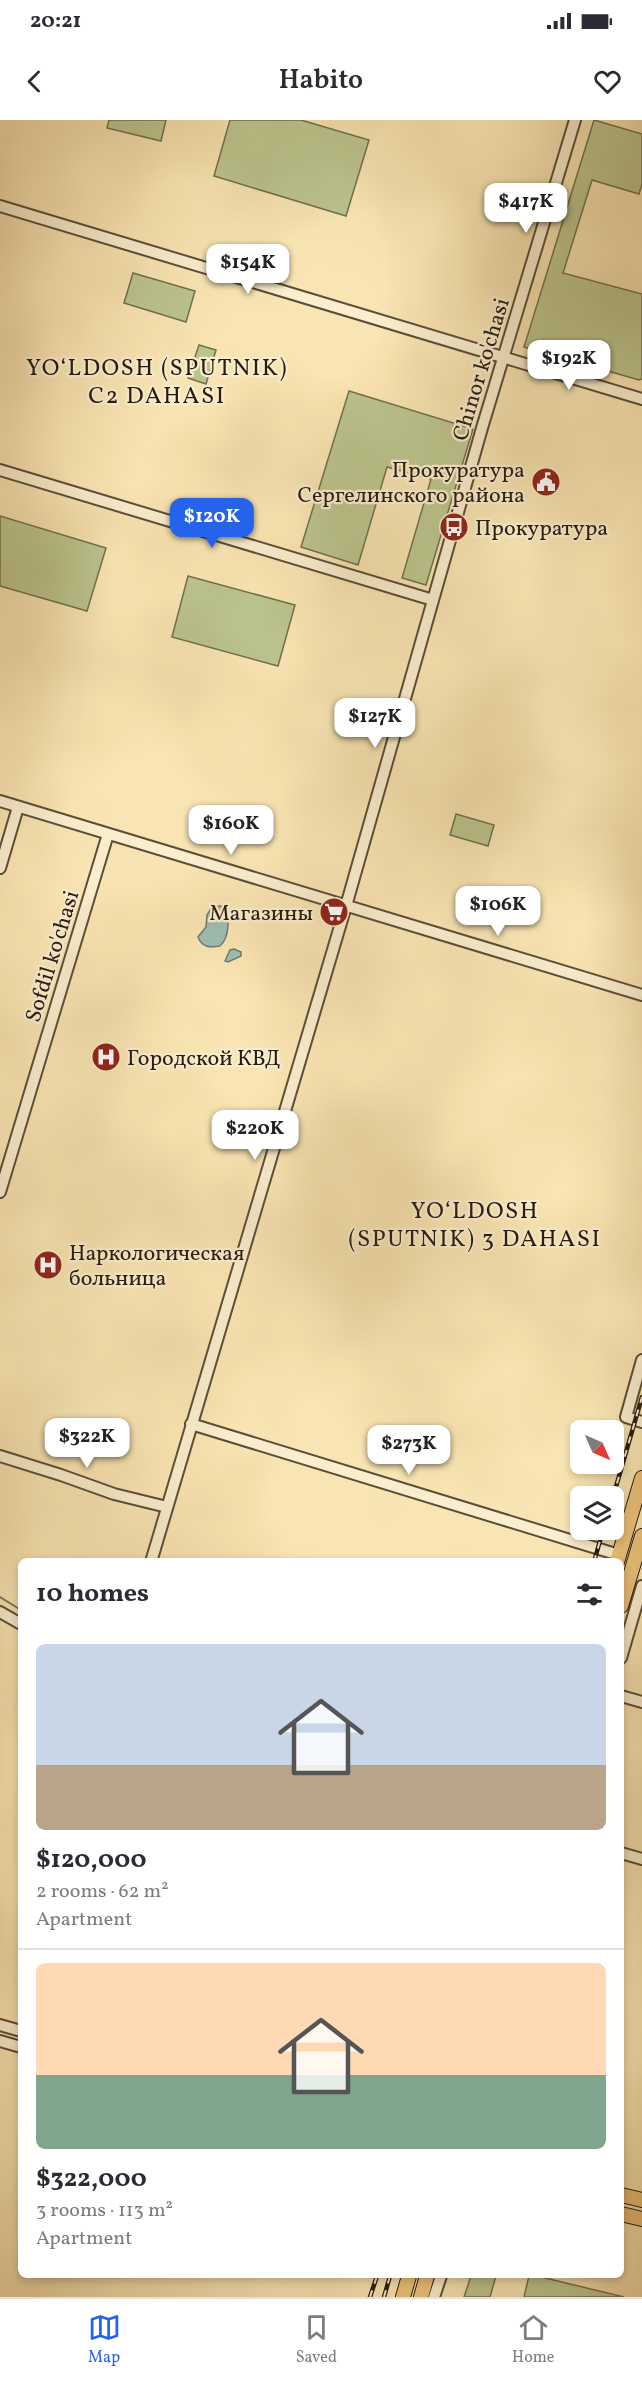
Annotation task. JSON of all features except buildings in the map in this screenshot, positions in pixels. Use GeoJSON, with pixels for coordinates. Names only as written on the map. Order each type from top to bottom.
{"type":"FeatureCollection","features":[{"type":"Feature","properties":{"kind":"main road"},"geometry":{"type":"LineString","coordinates":[[619,1558],[642,1478]]}},
{"type":"Feature","properties":{"kind":"main road"},"geometry":{"type":"LineString","coordinates":[[624,1596],[642,1536]]}},
{"type":"Feature","properties":{"kind":"main road"},"geometry":{"type":"LineString","coordinates":[[624,2196],[642,2200]]}},
{"type":"Feature","properties":{"kind":"main road"},"geometry":{"type":"LineString","coordinates":[[624,2215],[642,2218]]}},
{"type":"Feature","properties":{"kind":"main road"},"geometry":{"type":"LineString","coordinates":[[403,2297],[408,2278]]}},
{"type":"Feature","properties":{"kind":"main road"},"geometry":{"type":"LineString","coordinates":[[421,2297],[426,2278]]}},
{"type":"Feature","properties":{"kind":"street","name":"Chinor ko'chasi"},"geometry":{"type":"LineString","coordinates":[[152,1558],[346,906],[504,356],[575,120]]}},
{"type":"Feature","properties":{"kind":"street"},"geometry":{"type":"LineString","coordinates":[[0,206],[642,399]]}},
{"type":"Feature","properties":{"kind":"street"},"geometry":{"type":"LineString","coordinates":[[0,470],[433,600]]}},
{"type":"Feature","properties":{"kind":"street"},"geometry":{"type":"LineString","coordinates":[[0,801],[642,995]]}},
{"type":"Feature","properties":{"kind":"street"},"geometry":{"type":"LineString","coordinates":[[0,868],[18,807]]}},
{"type":"Feature","properties":{"kind":"street","name":"Sofdil ko'chasi"},"geometry":{"type":"LineString","coordinates":[[0,1192],[108,834]]}},
{"type":"Feature","properties":{"kind":"street"},"geometry":{"type":"LineString","coordinates":[[642,1360],[626,1417],[642,1422]]}},
{"type":"Feature","properties":{"kind":"street"},"geometry":{"type":"LineString","coordinates":[[191,1424],[619,1558]]}},
{"type":"Feature","properties":{"kind":"street"},"geometry":{"type":"LineString","coordinates":[[0,1456],[61,1474],[114,1494],[167,1507]]}},
{"type":"Feature","properties":{"kind":"street"},"geometry":{"type":"LineString","coordinates":[[624,1648],[642,1586]]}},
{"type":"Feature","properties":{"kind":"street"},"geometry":{"type":"LineString","coordinates":[[0,1612],[18,1622]]}},
{"type":"Feature","properties":{"kind":"street"},"geometry":{"type":"LineString","coordinates":[[624,1697],[642,1702]]}},
{"type":"Feature","properties":{"kind":"street"},"geometry":{"type":"LineString","coordinates":[[624,1854],[642,1859]]}},
{"type":"Feature","properties":{"kind":"street"},"geometry":{"type":"LineString","coordinates":[[0,2025],[18,2030]]}},
{"type":"Feature","properties":{"kind":"street"},"geometry":{"type":"LineString","coordinates":[[0,2041],[18,2047]]}},
{"type":"Feature","properties":{"kind":"street"},"geometry":{"type":"LineString","coordinates":[[434,2297],[440,2278]]}},
{"type":"Feature","properties":{"kind":"green space"},"geometry":{"type":"Polygon","coordinates":[[[109,120],[166,120],[161,141],[107,128],[109,120]]]}},
{"type":"Feature","properties":{"kind":"green space"},"geometry":{"type":"Polygon","coordinates":[[[230,120],[301,120],[369,140],[346,216],[214,176],[230,120]]]}},
{"type":"Feature","properties":{"kind":"green space"},"geometry":{"type":"Polygon","coordinates":[[[594,120],[642,134],[642,184],[639,194],[592,180],[563,273],[642,294],[642,379],[639,380],[524,347],[594,120]]]}},
{"type":"Feature","properties":{"kind":"green space"},"geometry":{"type":"Polygon","coordinates":[[[133,273],[195,291],[186,322],[124,303],[133,273]]]}},
{"type":"Feature","properties":{"kind":"green space"},"geometry":{"type":"Polygon","coordinates":[[[199,345],[216,350],[206,384],[188,378],[199,345]]]}},
{"type":"Feature","properties":{"kind":"green space"},"geometry":{"type":"Polygon","coordinates":[[[349,391],[473,429],[426,585],[402,578],[431,479],[387,467],[358,565],[301,547],[349,391]]]}},
{"type":"Feature","properties":{"kind":"green space"},"geometry":{"type":"Polygon","coordinates":[[[0,516],[106,548],[87,611],[0,586],[0,516]]]}},
{"type":"Feature","properties":{"kind":"green space"},"geometry":{"type":"Polygon","coordinates":[[[188,576],[295,605],[278,666],[172,637],[188,576]]]}},
{"type":"Feature","properties":{"kind":"green space"},"geometry":{"type":"Polygon","coordinates":[[[456,814],[494,825],[488,846],[450,835],[456,814]]]}},
{"type":"Feature","properties":{"kind":"green space"},"geometry":{"type":"Polygon","coordinates":[[[470,2278],[495,2278],[490,2297],[464,2297],[470,2278]]]}},
{"type":"Feature","properties":{"kind":"green space"},"geometry":{"type":"Polygon","coordinates":[[[529,2278],[545,2278],[624,2297],[524,2297],[529,2278]]]}},
{"type":"Feature","properties":{"kind":"water"},"geometry":{"type":"Polygon","coordinates":[[[221,906],[228,920],[225,938],[220,946],[206,946],[198,937],[206,927],[207,915],[212,907],[221,906]]]}},
{"type":"Feature","properties":{"kind":"water"},"geometry":{"type":"Polygon","coordinates":[[[230,950],[241,952],[241,956],[228,962],[225,961],[230,950]]]}},
{"type":"Feature","properties":{"kind":"waterway"},"geometry":{"type":"LineString","coordinates":[[0,1597],[18,1608]]}},
{"type":"Feature","properties":{"kind":"railway"},"geometry":{"type":"LineString","coordinates":[[616,1486],[642,1397]]}},
{"type":"Feature","properties":{"kind":"railway"},"geometry":{"type":"LineString","coordinates":[[595,1558],[600,1540]]}},
{"type":"Feature","properties":{"kind":"railway"},"geometry":{"type":"LineString","coordinates":[[370,2297],[376,2278]]}},
{"type":"Feature","properties":{"kind":"railway"},"geometry":{"type":"LineString","coordinates":[[384,2297],[389,2278]]}},
{"type":"Feature","properties":{"kind":"place","name":"Прокуратура Сергелинского района"},"geometry":{"type":"Point","coordinates":[546,482]}},
{"type":"Feature","properties":{"kind":"place","name":"Прокуратура"},"geometry":{"type":"Point","coordinates":[454,527]}},
{"type":"Feature","properties":{"kind":"place","name":"Магазины"},"geometry":{"type":"Point","coordinates":[334,912]}},
{"type":"Feature","properties":{"kind":"place","name":"Городской КВД"},"geometry":{"type":"Point","coordinates":[106,1057]}},
{"type":"Feature","properties":{"kind":"place","name":"Наркологическая больница"},"geometry":{"type":"Point","coordinates":[48,1265]}},
{"type":"Feature","properties":{"kind":"district","name":"YO‘LDOSH (SPUTNIK) C2 DAHASI"},"geometry":{"type":"Point","coordinates":[157,381]}},
{"type":"Feature","properties":{"kind":"district","name":"YO‘LDOSH (SPUTNIK) 3 DAHASI"},"geometry":{"type":"Point","coordinates":[475,1224]}}]}
